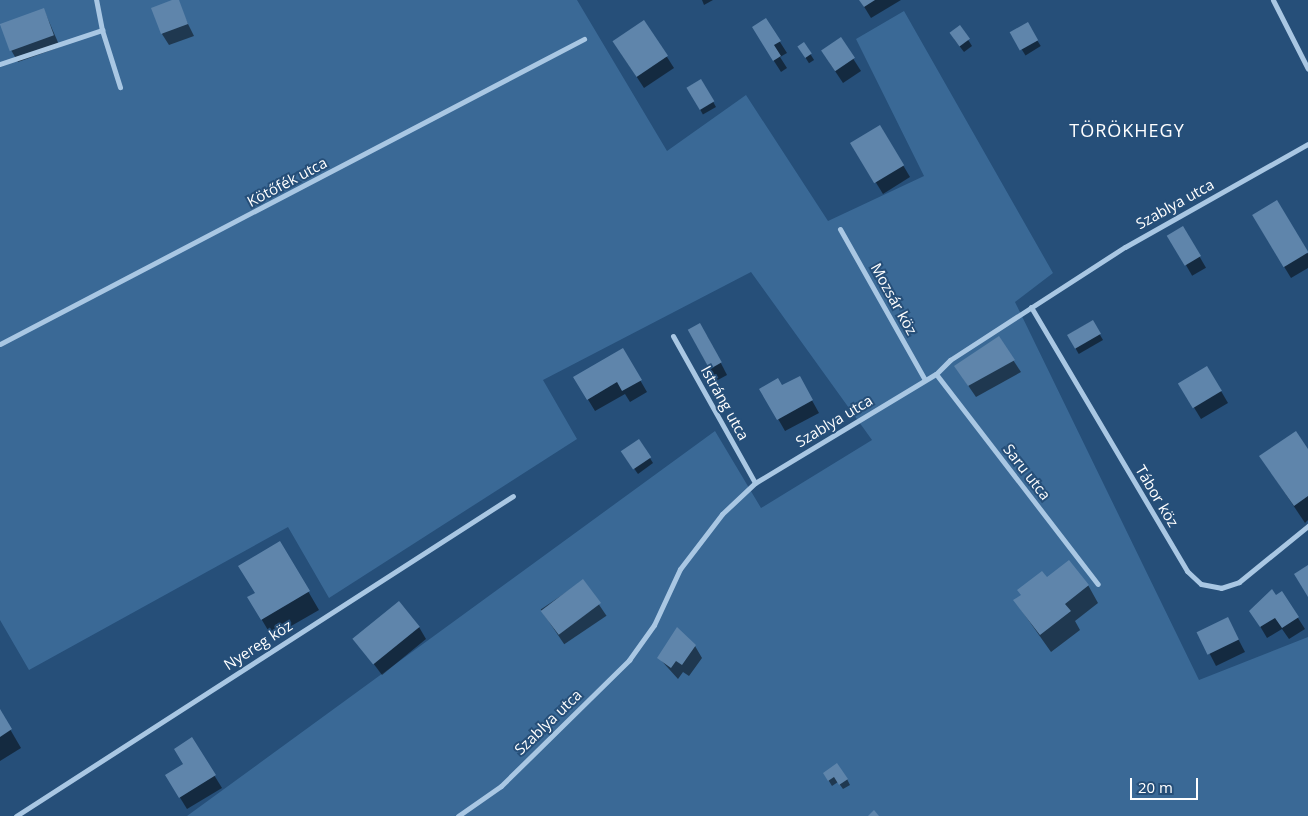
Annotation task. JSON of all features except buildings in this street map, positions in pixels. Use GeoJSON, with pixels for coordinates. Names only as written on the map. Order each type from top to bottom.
{"type":"FeatureCollection","features":[{"type":"Feature","properties":{"kind":"street"},"geometry":{"type":"LineString","coordinates":[[96,0],[102,30],[120,87]]}},
{"type":"Feature","properties":{"kind":"street"},"geometry":{"type":"LineString","coordinates":[[1273,0],[1308,69]]}},
{"type":"Feature","properties":{"kind":"street"},"geometry":{"type":"LineString","coordinates":[[0,64],[102,30]]}},
{"type":"Feature","properties":{"kind":"street","name":"Kötőfék utca"},"geometry":{"type":"LineString","coordinates":[[0,344],[584,40]]}},
{"type":"Feature","properties":{"kind":"street","name":"Szablya utca"},"geometry":{"type":"LineString","coordinates":[[458,816],[501,786],[629,660],[654,625],[680,569],[722,514],[755,483],[936,374],[950,360],[1125,247],[1308,144]]}},
{"type":"Feature","properties":{"kind":"street","name":"Mozsár köz"},"geometry":{"type":"LineString","coordinates":[[840,229],[925,380]]}},
{"type":"Feature","properties":{"kind":"street","name":"Tábor köz"},"geometry":{"type":"LineString","coordinates":[[1031,307],[1187,571],[1201,584],[1221,588],[1240,582],[1308,526]]}},
{"type":"Feature","properties":{"kind":"street","name":"Istráng utca"},"geometry":{"type":"LineString","coordinates":[[673,336],[755,483]]}},
{"type":"Feature","properties":{"kind":"street","name":"Saru utca"},"geometry":{"type":"LineString","coordinates":[[936,374],[1098,584]]}},
{"type":"Feature","properties":{"kind":"street","name":"Nyereg köz"},"geometry":{"type":"LineString","coordinates":[[16,816],[513,496]]}},
{"type":"Feature","properties":{"kind":"shaded area"},"geometry":{"type":"Polygon","coordinates":[[[0,0],[577,0],[667,151],[746,95],[828,221],[924,176],[856,39],[904,11],[1053,273],[1015,302],[1199,680],[1308,637],[1308,816],[187,816],[715,431],[761,508],[872,440],[751,272],[543,380],[577,439],[329,598],[288,527],[29,670],[0,620],[0,0]]]}},
{"type":"Feature","properties":{"kind":"district","name":"TÖRÖKHEGY"},"geometry":{"type":"Point","coordinates":[1127,130]}}]}
